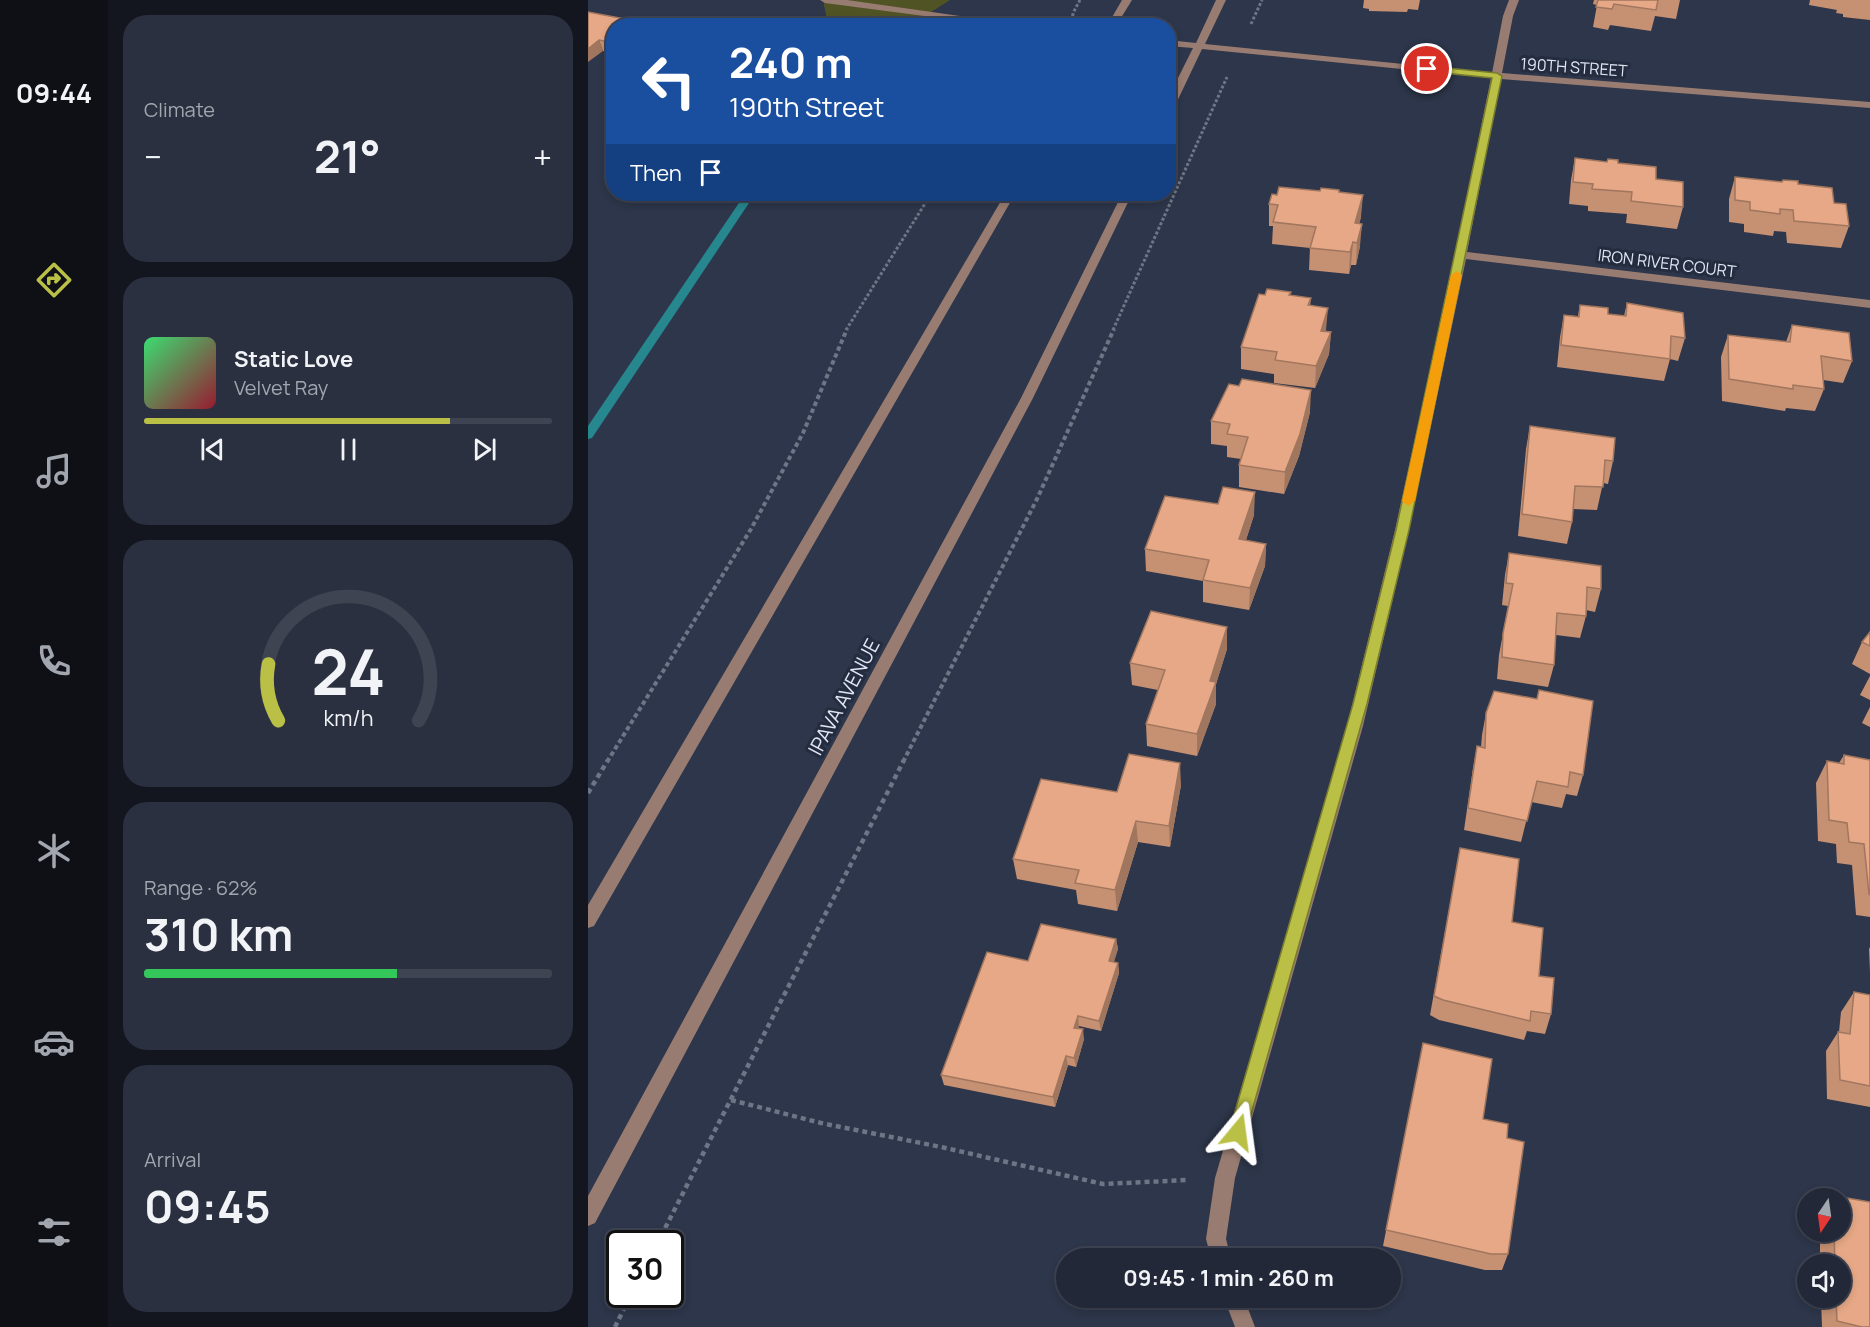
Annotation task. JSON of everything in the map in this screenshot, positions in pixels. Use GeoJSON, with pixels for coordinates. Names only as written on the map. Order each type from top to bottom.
{"type":"FeatureCollection","features":[{"type":"Feature","properties":{"kind":"street"},"geometry":{"type":"LineString","coordinates":[[825,0],[965,18]]}},
{"type":"Feature","properties":{"kind":"street"},"geometry":{"type":"LineString","coordinates":[[1116,18],[1127,0]]}},
{"type":"Feature","properties":{"kind":"street"},"geometry":{"type":"LineString","coordinates":[[1176,94],[1221,0]]}},
{"type":"Feature","properties":{"kind":"street"},"geometry":{"type":"LineString","coordinates":[[1218,1248],[1216,1239],[1225,1178],[1355,726],[1402,530],[1461,255],[1508,16],[1514,0]]}},
{"type":"Feature","properties":{"kind":"street","name":"190TH STREET"},"geometry":{"type":"LineString","coordinates":[[1176,44],[1497,76],[1870,105]]}},
{"type":"Feature","properties":{"kind":"street"},"geometry":{"type":"LineString","coordinates":[[588,921],[1006,201]]}},
{"type":"Feature","properties":{"kind":"street","name":"IPAVA AVENUE"},"geometry":{"type":"LineString","coordinates":[[588,1216],[1032,388],[1125,201]]}},
{"type":"Feature","properties":{"kind":"street","name":"IRON RIVER COURT"},"geometry":{"type":"LineString","coordinates":[[1461,255],[1870,304]]}},
{"type":"Feature","properties":{"kind":"street"},"geometry":{"type":"LineString","coordinates":[[1238,1308],[1245,1327]]}},
{"type":"Feature","properties":{"kind":"path"},"geometry":{"type":"LineString","coordinates":[[1073,18],[1080,0]]}},
{"type":"Feature","properties":{"kind":"path"},"geometry":{"type":"LineString","coordinates":[[1176,188],[1241,51],[1262,0]]}},
{"type":"Feature","properties":{"kind":"path"},"geometry":{"type":"LineString","coordinates":[[588,793],[751,529],[803,433],[845,332],[927,201]]}},
{"type":"Feature","properties":{"kind":"path"},"geometry":{"type":"LineString","coordinates":[[664,1230],[1037,499],[1170,201]]}},
{"type":"Feature","properties":{"kind":"path"},"geometry":{"type":"LineString","coordinates":[[731,1100],[821,1123],[941,1147],[1103,1184],[1225,1178]]}},
{"type":"Feature","properties":{"kind":"path"},"geometry":{"type":"LineString","coordinates":[[615,1327],[624,1308]]}},
{"type":"Feature","properties":{"kind":"green space"},"geometry":{"type":"Polygon","coordinates":[[[823,0],[950,0],[922,18],[827,18],[823,0]]]}},
{"type":"Feature","properties":{"kind":"building"},"geometry":{"type":"Polygon","coordinates":[[[1598,0],[1658,0],[1656,10],[1614,4],[1612,9],[1596,7],[1598,0]]]}},
{"type":"Feature","properties":{"kind":"building"},"geometry":{"type":"Polygon","coordinates":[[[588,12],[620,18],[606,18],[606,41],[599,40],[588,49],[588,12]]]}},
{"type":"Feature","properties":{"kind":"building"},"geometry":{"type":"Polygon","coordinates":[[[1575,158],[1607,162],[1608,159],[1618,160],[1618,163],[1656,167],[1656,179],[1683,182],[1683,207],[1631,201],[1632,192],[1592,189],[1593,184],[1573,182],[1575,158]]]}},
{"type":"Feature","properties":{"kind":"building"},"geometry":{"type":"Polygon","coordinates":[[[1735,177],[1782,182],[1783,180],[1798,181],[1798,184],[1832,188],[1834,203],[1846,204],[1849,226],[1794,221],[1793,210],[1780,209],[1780,214],[1750,210],[1750,202],[1735,200],[1735,177]]]}},
{"type":"Feature","properties":{"kind":"building"},"geometry":{"type":"Polygon","coordinates":[[[1279,187],[1320,191],[1321,188],[1363,195],[1355,223],[1362,224],[1357,243],[1353,242],[1350,252],[1310,248],[1316,227],[1273,222],[1278,205],[1269,204],[1272,194],[1277,195],[1279,187]]]}},
{"type":"Feature","properties":{"kind":"building"},"geometry":{"type":"Polygon","coordinates":[[[1267,289],[1291,292],[1289,295],[1311,298],[1308,305],[1328,308],[1321,331],[1331,332],[1316,366],[1275,360],[1277,352],[1241,347],[1259,294],[1265,295],[1267,289]]]}},
{"type":"Feature","properties":{"kind":"building"},"geometry":{"type":"Polygon","coordinates":[[[1627,303],[1683,313],[1685,338],[1671,336],[1670,359],[1561,345],[1564,315],[1579,317],[1580,305],[1608,308],[1608,314],[1626,316],[1627,303]]]}},
{"type":"Feature","properties":{"kind":"building"},"geometry":{"type":"Polygon","coordinates":[[[1792,325],[1849,333],[1852,361],[1821,356],[1824,389],[1793,385],[1793,389],[1729,379],[1728,335],[1790,342],[1792,325]]]}},
{"type":"Feature","properties":{"kind":"building"},"geometry":{"type":"Polygon","coordinates":[[[1242,379],[1311,390],[1300,434],[1285,472],[1239,465],[1248,437],[1227,434],[1230,424],[1211,421],[1229,384],[1239,386],[1242,379]]]}},
{"type":"Feature","properties":{"kind":"building"},"geometry":{"type":"Polygon","coordinates":[[[1530,426],[1615,438],[1613,461],[1605,460],[1603,487],[1575,486],[1572,522],[1522,514],[1530,426]]]}},
{"type":"Feature","properties":{"kind":"building"},"geometry":{"type":"Polygon","coordinates":[[[1223,487],[1255,492],[1239,539],[1266,544],[1250,588],[1203,580],[1209,560],[1145,549],[1165,496],[1218,504],[1223,487]]]}},
{"type":"Feature","properties":{"kind":"building"},"geometry":{"type":"Polygon","coordinates":[[[1509,553],[1601,566],[1601,589],[1587,587],[1586,616],[1557,613],[1554,665],[1502,657],[1503,633],[1513,584],[1506,583],[1509,553]]]}},
{"type":"Feature","properties":{"kind":"building"},"geometry":{"type":"Polygon","coordinates":[[[1151,611],[1227,627],[1210,681],[1216,682],[1197,734],[1146,724],[1165,670],[1130,663],[1151,611]]]}},
{"type":"Feature","properties":{"kind":"building"},"geometry":{"type":"Polygon","coordinates":[[[1870,632],[1870,646],[1862,642],[1870,632]]]}},
{"type":"Feature","properties":{"kind":"building"},"geometry":{"type":"Polygon","coordinates":[[[1539,690],[1593,701],[1583,775],[1570,772],[1568,787],[1537,781],[1527,821],[1468,808],[1477,746],[1485,748],[1486,713],[1494,691],[1537,699],[1539,690]]]}},
{"type":"Feature","properties":{"kind":"building"},"geometry":{"type":"Polygon","coordinates":[[[1129,754],[1180,763],[1169,826],[1136,821],[1115,890],[1075,883],[1079,870],[1013,859],[1041,779],[1117,792],[1129,754]]]}},
{"type":"Feature","properties":{"kind":"building"},"geometry":{"type":"Polygon","coordinates":[[[1844,755],[1870,760],[1870,895],[1864,844],[1849,842],[1847,823],[1829,820],[1827,761],[1844,764],[1844,755]]]}},
{"type":"Feature","properties":{"kind":"building"},"geometry":{"type":"Polygon","coordinates":[[[1460,848],[1519,859],[1512,922],[1543,928],[1539,976],[1554,978],[1551,1014],[1531,1011],[1530,1021],[1434,996],[1460,848]]]}},
{"type":"Feature","properties":{"kind":"building"},"geometry":{"type":"Polygon","coordinates":[[[1041,924],[1116,939],[1109,961],[1118,963],[1099,1021],[1078,1016],[1074,1028],[1083,1029],[1074,1058],[1066,1056],[1053,1097],[941,1075],[987,952],[1028,961],[1041,924]]]}},
{"type":"Feature","properties":{"kind":"building"},"geometry":{"type":"Polygon","coordinates":[[[1854,992],[1870,995],[1870,1086],[1840,1080],[1838,1032],[1850,1034],[1854,992]]]}},
{"type":"Feature","properties":{"kind":"building"},"geometry":{"type":"Polygon","coordinates":[[[1423,1043],[1492,1059],[1483,1119],[1508,1124],[1507,1138],[1524,1142],[1508,1254],[1491,1254],[1386,1230],[1423,1043]]]}},
{"type":"Feature","properties":{"kind":"building"},"geometry":{"type":"Polygon","coordinates":[[[1851,1199],[1870,1202],[1870,1327],[1837,1321],[1836,1308],[1851,1308],[1851,1254],[1835,1254],[1834,1242],[1851,1242],[1851,1199]]]}},
{"type":"Feature","properties":{"kind":"waterway"},"geometry":{"type":"LineString","coordinates":[[588,435],[745,201]]}},
{"type":"Feature","properties":{"kind":"slow traffic"},"geometry":{"type":"LineString","coordinates":[[1408,501],[1457,275]]}},
{"type":"Feature","properties":{"kind":"route"},"geometry":{"type":"LineString","coordinates":[[1238,1132],[1360,704],[1402,530],[1497,76],[1427,69]]}}]}
